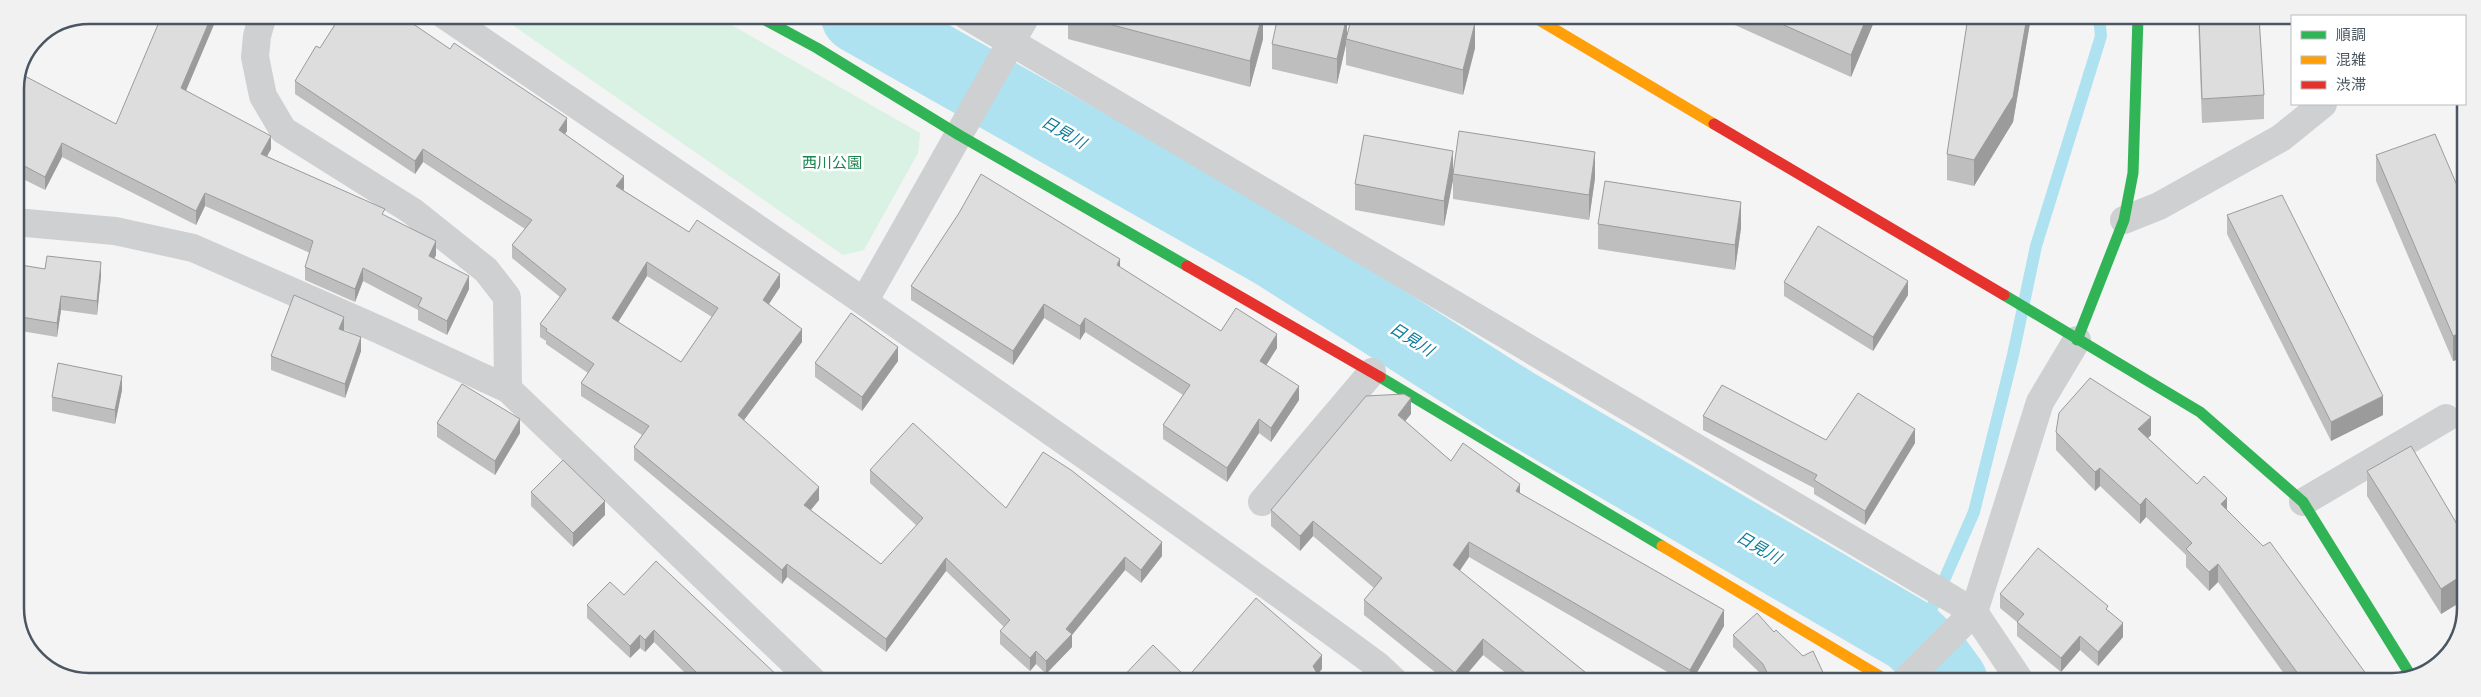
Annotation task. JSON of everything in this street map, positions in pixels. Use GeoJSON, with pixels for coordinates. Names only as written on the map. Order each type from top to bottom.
{"type":"FeatureCollection","features":[{"type":"Feature","properties":{"kind":"street"},"geometry":{"type":"LineString","coordinates":[[260,24],[255,57],[263,96],[282,130],[412,211],[486,270],[507,297],[508,389]]}},
{"type":"Feature","properties":{"kind":"street"},"geometry":{"type":"LineString","coordinates":[[457,24],[865,300],[1220,550],[1386,673]]}},
{"type":"Feature","properties":{"kind":"street"},"geometry":{"type":"LineString","coordinates":[[773,24],[817,48],[959,135],[1372,372],[1873,673]]}},
{"type":"Feature","properties":{"kind":"street"},"geometry":{"type":"LineString","coordinates":[[981,24],[1968,609],[2014,673]]}},
{"type":"Feature","properties":{"kind":"street"},"geometry":{"type":"LineString","coordinates":[[865,300],[1021,24]]}},
{"type":"Feature","properties":{"kind":"street"},"geometry":{"type":"LineString","coordinates":[[1547,24],[2200,412],[2303,502],[2408,671]]}},
{"type":"Feature","properties":{"kind":"street"},"geometry":{"type":"LineString","coordinates":[[1913,673],[1968,609],[2040,402],[2077,340],[2124,220],[2133,173],[2138,24]]}},
{"type":"Feature","properties":{"kind":"street"},"geometry":{"type":"LineString","coordinates":[[2124,220],[2159,206],[2281,138],[2322,105]]}},
{"type":"Feature","properties":{"kind":"street"},"geometry":{"type":"LineString","coordinates":[[24,223],[115,231],[193,248],[508,389],[805,673]]}},
{"type":"Feature","properties":{"kind":"street"},"geometry":{"type":"LineString","coordinates":[[1262,502],[1372,372]]}},
{"type":"Feature","properties":{"kind":"street"},"geometry":{"type":"LineString","coordinates":[[2303,502],[2446,418]]}},
{"type":"Feature","properties":{"kind":"green space","name":"西川公園"},"geometry":{"type":"Polygon","coordinates":[[[511,24],[730,24],[920,133],[918,153],[864,250],[843,255],[511,24]]]}},
{"type":"Feature","properties":{"kind":"building"},"geometry":{"type":"Polygon","coordinates":[[[158,24],[208,24],[181,88],[271,136],[261,154],[385,209],[382,214],[436,241],[429,256],[469,276],[447,321],[418,306],[422,298],[363,268],[355,289],[305,267],[313,241],[205,193],[196,211],[62,143],[45,177],[24,166],[25,76],[116,124],[158,24]]]}},
{"type":"Feature","properties":{"kind":"building"},"geometry":{"type":"Polygon","coordinates":[[[335,24],[413,24],[450,49],[454,43],[567,118],[559,130],[624,176],[616,186],[689,232],[697,220],[780,274],[763,300],[802,329],[738,415],[819,487],[804,505],[881,564],[923,518],[870,470],[913,423],[1006,508],[1043,452],[1071,470],[1162,542],[1141,570],[1125,557],[1066,629],[1072,634],[1046,661],[1036,651],[1030,658],[1000,631],[1010,620],[946,558],[886,639],[787,564],[782,570],[634,447],[649,426],[581,383],[594,364],[546,331],[547,329],[540,324],[566,289],[512,245],[532,220],[423,149],[415,161],[295,81],[316,46],[320,48],[335,24]],[[647,262],[612,318],[681,362],[718,308],[647,262]]]}},
{"type":"Feature","properties":{"kind":"building"},"geometry":{"type":"Polygon","coordinates":[[[1109,24],[1260,24],[1250,61],[1109,24]]]}},
{"type":"Feature","properties":{"kind":"building"},"geometry":{"type":"Polygon","coordinates":[[[1276,24],[1345,24],[1337,59],[1272,44],[1276,24]]]}},
{"type":"Feature","properties":{"kind":"building"},"geometry":{"type":"Polygon","coordinates":[[[1350,24],[1475,24],[1463,70],[1346,39],[1350,24]]]}},
{"type":"Feature","properties":{"kind":"building"},"geometry":{"type":"Polygon","coordinates":[[[1782,24],[1864,24],[1851,55],[1782,24]]]}},
{"type":"Feature","properties":{"kind":"building"},"geometry":{"type":"Polygon","coordinates":[[[1967,24],[2026,24],[2013,97],[1974,160],[1947,154],[1967,24]]]}},
{"type":"Feature","properties":{"kind":"building"},"geometry":{"type":"Polygon","coordinates":[[[2199,24],[2259,24],[2264,95],[2202,99],[2199,24]]]}},
{"type":"Feature","properties":{"kind":"building"},"geometry":{"type":"Polygon","coordinates":[[[1459,131],[1595,152],[1589,195],[1453,174],[1459,131]]]}},
{"type":"Feature","properties":{"kind":"building"},"geometry":{"type":"Polygon","coordinates":[[[2435,134],[2457,185],[2457,334],[2453,336],[2376,155],[2435,134]]]}},
{"type":"Feature","properties":{"kind":"building"},"geometry":{"type":"Polygon","coordinates":[[[1364,135],[1453,151],[1444,201],[1355,184],[1364,135]]]}},
{"type":"Feature","properties":{"kind":"building"},"geometry":{"type":"Polygon","coordinates":[[[981,174],[1120,259],[1117,265],[1221,331],[1236,308],[1277,334],[1260,361],[1299,386],[1271,428],[1259,419],[1227,468],[1163,425],[1190,385],[1085,318],[1080,326],[1044,304],[1013,351],[911,286],[959,213],[981,174]]]}},
{"type":"Feature","properties":{"kind":"building"},"geometry":{"type":"Polygon","coordinates":[[[1605,181],[1741,202],[1735,245],[1598,224],[1605,181]]]}},
{"type":"Feature","properties":{"kind":"building"},"geometry":{"type":"Polygon","coordinates":[[[2282,195],[2383,396],[2331,422],[2227,215],[2282,195]]]}},
{"type":"Feature","properties":{"kind":"building"},"geometry":{"type":"Polygon","coordinates":[[[1818,226],[1908,281],[1873,337],[1784,282],[1818,226]]]}},
{"type":"Feature","properties":{"kind":"building"},"geometry":{"type":"Polygon","coordinates":[[[47,256],[101,262],[97,301],[61,296],[57,323],[24,318],[24,266],[45,269],[47,256]]]}},
{"type":"Feature","properties":{"kind":"building"},"geometry":{"type":"Polygon","coordinates":[[[294,295],[344,317],[339,329],[361,337],[345,384],[271,356],[294,295]]]}},
{"type":"Feature","properties":{"kind":"building"},"geometry":{"type":"Polygon","coordinates":[[[851,313],[898,347],[862,397],[815,363],[851,313]]]}},
{"type":"Feature","properties":{"kind":"building"},"geometry":{"type":"Polygon","coordinates":[[[58,363],[122,376],[115,410],[52,397],[58,363]]]}},
{"type":"Feature","properties":{"kind":"building"},"geometry":{"type":"Polygon","coordinates":[[[2090,378],[2151,417],[2138,429],[2197,484],[2204,476],[2227,498],[2221,504],[2263,546],[2270,542],[2365,673],[2297,673],[2218,564],[2209,572],[2186,549],[2192,543],[2146,498],[2140,505],[2100,468],[2095,472],[2056,432],[2059,413],[2090,378]]]}},
{"type":"Feature","properties":{"kind":"building"},"geometry":{"type":"Polygon","coordinates":[[[462,384],[520,419],[495,461],[437,423],[462,384]]]}},
{"type":"Feature","properties":{"kind":"building"},"geometry":{"type":"Polygon","coordinates":[[[1722,385],[1826,440],[1858,393],[1915,429],[1865,511],[1814,480],[1817,475],[1703,416],[1722,385]]]}},
{"type":"Feature","properties":{"kind":"building"},"geometry":{"type":"Polygon","coordinates":[[[1404,394],[1411,398],[1398,415],[1451,461],[1463,443],[1520,484],[1516,491],[1724,610],[1690,670],[1469,542],[1453,565],[1586,673],[1525,673],[1483,639],[1455,673],[1364,600],[1382,578],[1313,521],[1300,536],[1271,510],[1366,396],[1404,394]]]}},
{"type":"Feature","properties":{"kind":"building"},"geometry":{"type":"Polygon","coordinates":[[[2411,446],[2457,524],[2457,579],[2441,589],[2367,471],[2411,446]]]}},
{"type":"Feature","properties":{"kind":"building"},"geometry":{"type":"Polygon","coordinates":[[[563,460],[605,501],[573,533],[531,492],[563,460]]]}},
{"type":"Feature","properties":{"kind":"building"},"geometry":{"type":"Polygon","coordinates":[[[2038,548],[2108,606],[2106,609],[2123,623],[2098,652],[2080,636],[2061,658],[2017,622],[2024,614],[2000,594],[2038,548]]]}},
{"type":"Feature","properties":{"kind":"building"},"geometry":{"type":"Polygon","coordinates":[[[656,561],[775,673],[697,673],[654,630],[645,640],[640,635],[630,646],[587,605],[610,582],[624,595],[656,561]]]}},
{"type":"Feature","properties":{"kind":"building"},"geometry":{"type":"Polygon","coordinates":[[[1256,598],[1322,655],[1313,666],[1317,673],[1191,673],[1256,598]]]}},
{"type":"Feature","properties":{"kind":"building"},"geometry":{"type":"Polygon","coordinates":[[[1757,613],[1774,632],[1776,630],[1803,656],[1813,651],[1823,673],[1767,673],[1763,664],[1733,635],[1757,613]]]}},
{"type":"Feature","properties":{"kind":"building"},"geometry":{"type":"Polygon","coordinates":[[[1153,645],[1182,673],[1127,673],[1153,645]]]}},
{"type":"Feature","properties":{"kind":"waterway","name":"日見川"},"geometry":{"type":"LineString","coordinates":[[872,24],[1275,252],[1515,405],[1911,636],[1932,656],[1944,673]]}},
{"type":"Feature","properties":{"kind":"waterway"},"geometry":{"type":"LineString","coordinates":[[1911,636],[1930,612],[1974,512],[2013,355],[2036,246],[2101,36],[2100,24]]}},
{"type":"Feature","properties":{"kind":"traffic: fast"},"geometry":{"type":"LineString","coordinates":[[773,24],[817,48],[959,135],[1187,266]]}},
{"type":"Feature","properties":{"kind":"traffic: fast"},"geometry":{"type":"LineString","coordinates":[[2077,340],[2124,220],[2133,173],[2138,24]]}},
{"type":"Feature","properties":{"kind":"traffic: fast"},"geometry":{"type":"LineString","coordinates":[[2004,295],[2200,412],[2303,502],[2408,671]]}},
{"type":"Feature","properties":{"kind":"traffic: fast"},"geometry":{"type":"LineString","coordinates":[[1380,377],[1662,546]]}},
{"type":"Feature","properties":{"kind":"traffic: slow"},"geometry":{"type":"LineString","coordinates":[[1546,24],[1714,124]]}},
{"type":"Feature","properties":{"kind":"traffic: slow"},"geometry":{"type":"LineString","coordinates":[[1662,546],[1875,673]]}},
{"type":"Feature","properties":{"kind":"traffic: jam"},"geometry":{"type":"LineString","coordinates":[[1714,124],[2004,295]]}},
{"type":"Feature","properties":{"kind":"traffic: jam"},"geometry":{"type":"LineString","coordinates":[[1187,266],[1380,377]]}}]}
